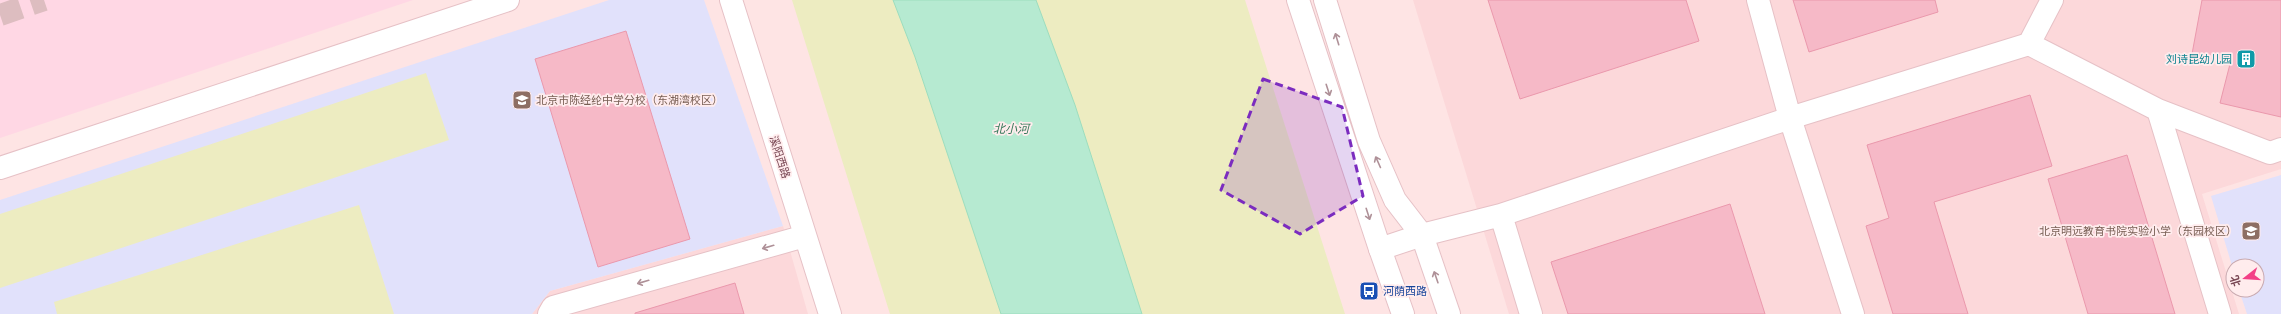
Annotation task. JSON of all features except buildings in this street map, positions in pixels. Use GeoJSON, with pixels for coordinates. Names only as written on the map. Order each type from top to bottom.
{"type":"FeatureCollection","features":[{"type":"Feature","properties":{"kind":"street"},"geometry":{"type":"LineString","coordinates":[[0,168],[508,0]]}},
{"type":"Feature","properties":{"kind":"street","name":"溪阳西路"},"geometry":{"type":"LineString","coordinates":[[731,0],[830,314]]}},
{"type":"Feature","properties":{"kind":"street"},"geometry":{"type":"LineString","coordinates":[[1298,0],[1380,249],[1404,314]]}},
{"type":"Feature","properties":{"kind":"street"},"geometry":{"type":"LineString","coordinates":[[1325,0],[1369,141],[1395,200],[1422,235],[1449,314]]}},
{"type":"Feature","properties":{"kind":"street"},"geometry":{"type":"LineString","coordinates":[[1758,0],[1790,118],[1854,314]]}},
{"type":"Feature","properties":{"kind":"street"},"geometry":{"type":"LineString","coordinates":[[2029,44],[2052,0]]}},
{"type":"Feature","properties":{"kind":"street"},"geometry":{"type":"LineString","coordinates":[[1380,249],[1422,235],[1501,215],[1790,118],[2029,44],[2158,110],[2270,153],[2281,149]]}},
{"type":"Feature","properties":{"kind":"street"},"geometry":{"type":"LineString","coordinates":[[2158,110],[2220,314]]}},
{"type":"Feature","properties":{"kind":"street"},"geometry":{"type":"LineString","coordinates":[[1501,215],[1531,314]]}},
{"type":"Feature","properties":{"kind":"street"},"geometry":{"type":"LineString","coordinates":[[548,314],[553,307],[805,236]]}},
{"type":"Feature","properties":{"kind":"highlighted area"},"geometry":{"type":"Polygon","coordinates":[[[1263,79],[1342,107],[1363,196],[1300,234],[1221,190],[1263,79]]]}},
{"type":"Feature","properties":{"kind":"shaded area"},"geometry":{"type":"Polygon","coordinates":[[[0,0],[413,0],[0,138],[0,0]]]}},
{"type":"Feature","properties":{"kind":"shaded area","name":"北京市陈经纶中学分校（东湖湾校区）"},"geometry":{"type":"Polygon","coordinates":[[[609,0],[704,0],[783,226],[550,291],[532,314],[0,314],[0,200],[609,0]]]}},
{"type":"Feature","properties":{"kind":"shaded area"},"geometry":{"type":"Polygon","coordinates":[[[792,0],[1245,0],[1345,314],[890,314],[792,0]]]}},
{"type":"Feature","properties":{"kind":"shaded area"},"geometry":{"type":"Polygon","coordinates":[[[1413,0],[2281,0],[2281,169],[2202,194],[2225,269],[2225,298],[2234,298],[2239,314],[1509,314],[1413,0]]]}},
{"type":"Feature","properties":{"kind":"shaded area"},"geometry":{"type":"Polygon","coordinates":[[[426,73],[449,140],[0,288],[0,214],[426,73]]]}},
{"type":"Feature","properties":{"kind":"shaded area","name":"北京明远教育书院实验小学（东园校区）"},"geometry":{"type":"Polygon","coordinates":[[[2281,175],[2281,314],[2247,314],[2242,298],[2265,298],[2265,258],[2230,258],[2211,196],[2281,175]]]}},
{"type":"Feature","properties":{"kind":"shaded area"},"geometry":{"type":"Polygon","coordinates":[[[359,205],[394,314],[57,314],[54,302],[359,205]]]}},
{"type":"Feature","properties":{"kind":"shaded area"},"geometry":{"type":"Polygon","coordinates":[[[783,226],[808,314],[532,314],[550,291],[783,226]]]}},
{"type":"Feature","properties":{"kind":"water","name":"北小河"},"geometry":{"type":"Polygon","coordinates":[[[893,0],[1036,0],[1075,105],[1142,314],[1001,314],[915,57],[893,0]]]}},
{"type":"Feature","properties":{"kind":"tunnel"},"geometry":{"type":"LineString","coordinates":[[0,15],[44,0]]}},
{"type":"Feature","properties":{"kind":"place","name":"刘诗昆幼儿园"},"geometry":{"type":"Point","coordinates":[2246,59]}},
{"type":"Feature","properties":{"kind":"place","name":"北京市陈经纶中学分校（东湖湾校区）"},"geometry":{"type":"Point","coordinates":[522,100]}},
{"type":"Feature","properties":{"kind":"place","name":"北京明远教育书院实验小学（东园校区）"},"geometry":{"type":"Point","coordinates":[2251,231]}},
{"type":"Feature","properties":{"kind":"place","name":"河荫西路"},"geometry":{"type":"Point","coordinates":[1369,291]}}]}
